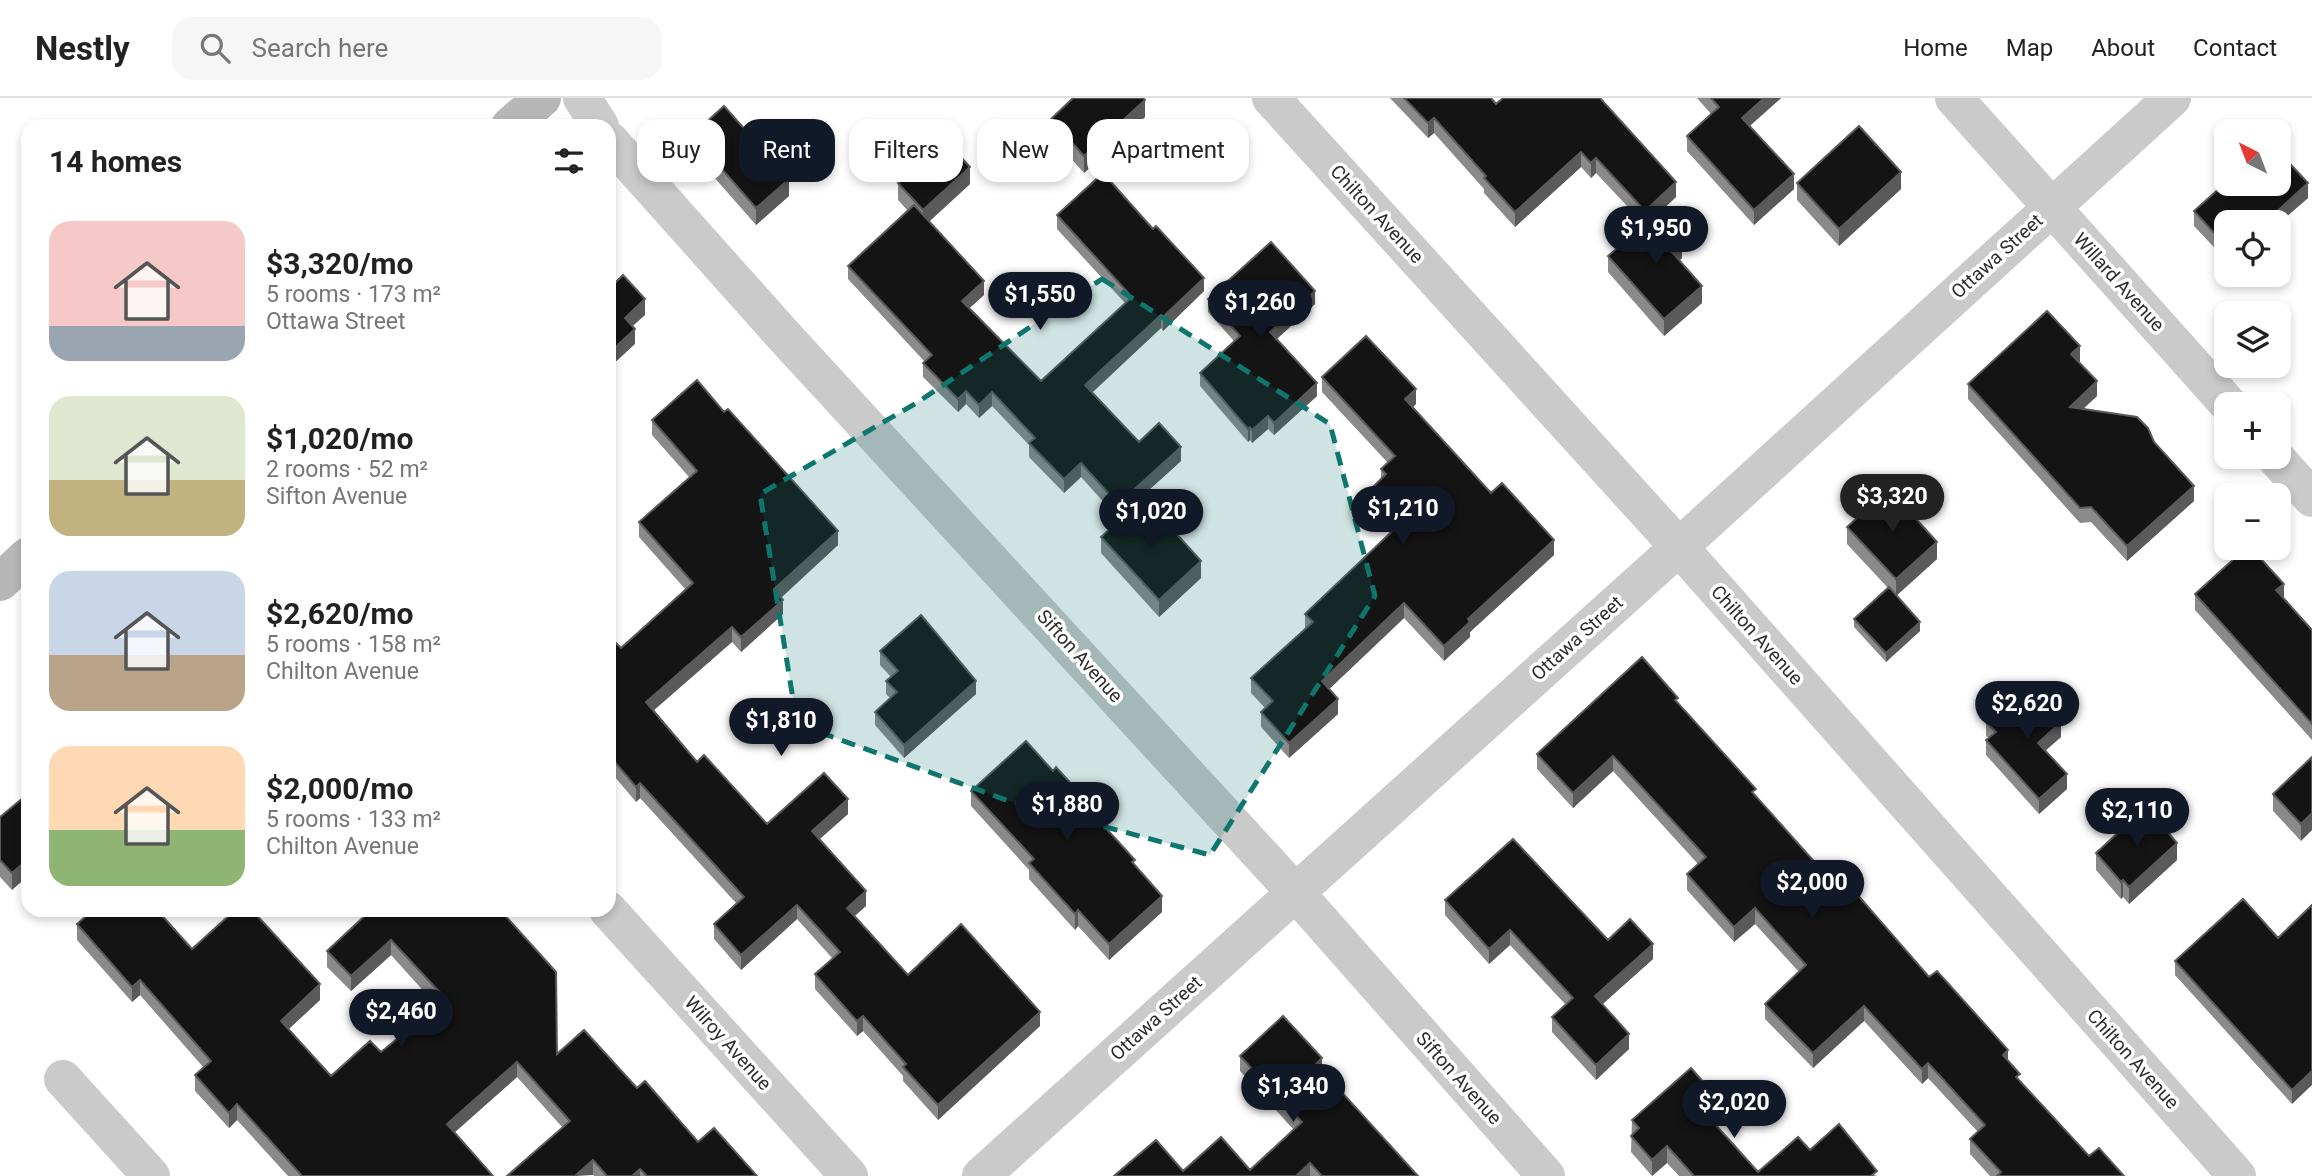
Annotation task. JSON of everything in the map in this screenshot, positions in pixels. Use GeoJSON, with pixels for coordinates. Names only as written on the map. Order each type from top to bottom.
{"type":"FeatureCollection","features":[{"type":"Feature","properties":{"kind":"main road"},"geometry":{"type":"LineString","coordinates":[[518,119],[542,98]]}},
{"type":"Feature","properties":{"kind":"main road"},"geometry":{"type":"LineString","coordinates":[[0,582],[21,562]]}},
{"type":"Feature","properties":{"kind":"street"},"geometry":{"type":"LineString","coordinates":[[582,98],[596,119]]}},
{"type":"Feature","properties":{"kind":"street","name":"Chilton Avenue"},"geometry":{"type":"LineString","coordinates":[[1271,98],[1679,547],[2237,1176]]}},
{"type":"Feature","properties":{"kind":"street","name":"Willard Avenue"},"geometry":{"type":"LineString","coordinates":[[1954,98],[2217,392]]}},
{"type":"Feature","properties":{"kind":"street","name":"Ottawa Street"},"geometry":{"type":"LineString","coordinates":[[981,1176],[2172,98]]}},
{"type":"Feature","properties":{"kind":"street","name":"Sifton Avenue"},"geometry":{"type":"LineString","coordinates":[[616,148],[784,336],[1295,892],[1546,1176]]}},
{"type":"Feature","properties":{"kind":"street"},"geometry":{"type":"LineString","coordinates":[[2286,469],[2312,498]]}},
{"type":"Feature","properties":{"kind":"street","name":"Wilroy Avenue"},"geometry":{"type":"LineString","coordinates":[[614,917],[849,1176]]}},
{"type":"Feature","properties":{"kind":"street"},"geometry":{"type":"LineString","coordinates":[[63,1079],[151,1176]]}},
{"type":"Feature","properties":{"kind":"highlighted area"},"geometry":{"type":"Polygon","coordinates":[[[1102,279],[1330,424],[1375,596],[1210,855],[1009,801],[797,724],[760,494],[918,402],[1102,279]]]}},
{"type":"Feature","properties":{"kind":"building"},"geometry":{"type":"Polygon","coordinates":[[[1073,98],[1145,100],[1124,119],[1087,119],[1087,153],[1084,156],[1073,144],[1073,119],[1051,119],[1073,98]]]}},
{"type":"Feature","properties":{"kind":"building"},"geometry":{"type":"Polygon","coordinates":[[[1404,98],[1491,98],[1496,104],[1503,98],[1600,98],[1676,182],[1645,211],[1596,158],[1591,163],[1581,152],[1515,212],[1434,118],[1428,123],[1404,98]]]}},
{"type":"Feature","properties":{"kind":"building"},"geometry":{"type":"Polygon","coordinates":[[[1711,98],[1764,98],[1742,118],[1794,174],[1754,210],[1687,136],[1719,107],[1711,98]]]}},
{"type":"Feature","properties":{"kind":"building"},"geometry":{"type":"Polygon","coordinates":[[[724,106],[739,123],[739,182],[786,182],[756,208],[725,173],[725,119],[710,119],[724,106]]]}},
{"type":"Feature","properties":{"kind":"building"},"geometry":{"type":"Polygon","coordinates":[[[1859,126],[1901,172],[1839,229],[1797,183],[1859,126]]]}},
{"type":"Feature","properties":{"kind":"building"},"geometry":{"type":"Polygon","coordinates":[[[963,159],[970,167],[963,173],[963,159]]]}},
{"type":"Feature","properties":{"kind":"building"},"geometry":{"type":"Polygon","coordinates":[[[2291,165],[2308,183],[2279,210],[2214,210],[2214,233],[2194,211],[2214,193],[2214,196],[2291,196],[2291,165]]]}},
{"type":"Feature","properties":{"kind":"building"},"geometry":{"type":"Polygon","coordinates":[[[899,182],[954,182],[923,210],[899,182]]]}},
{"type":"Feature","properties":{"kind":"building"},"geometry":{"type":"Polygon","coordinates":[[[1093,182],[1111,182],[1153,229],[1156,226],[1204,278],[1085,385],[1139,442],[1159,423],[1181,447],[1118,504],[1081,463],[1064,479],[1029,443],[1035,438],[992,392],[979,405],[966,391],[958,399],[923,363],[932,355],[848,266],[914,205],[984,281],[962,301],[1041,381],[1132,297],[1057,215],[1093,182]]]}},
{"type":"Feature","properties":{"kind":"building"},"geometry":{"type":"Polygon","coordinates":[[[1657,213],[1682,241],[1671,251],[1702,286],[1664,319],[1608,256],[1657,213]]]}},
{"type":"Feature","properties":{"kind":"building"},"geometry":{"type":"Polygon","coordinates":[[[1271,242],[1315,291],[1270,332],[1317,383],[1274,423],[1268,416],[1252,430],[1250,427],[1248,429],[1200,373],[1240,336],[1208,299],[1271,242]]]}},
{"type":"Feature","properties":{"kind":"building"},"geometry":{"type":"Polygon","coordinates":[[[623,275],[645,299],[625,318],[635,329],[616,347],[616,282],[623,275]]]}},
{"type":"Feature","properties":{"kind":"building"},"geometry":{"type":"Polygon","coordinates":[[[2047,311],[2080,346],[2071,354],[2097,381],[2070,407],[2137,417],[2148,428],[2154,442],[2194,486],[2127,546],[2091,507],[2080,508],[1968,384],[2047,311]]]}},
{"type":"Feature","properties":{"kind":"building"},"geometry":{"type":"Polygon","coordinates":[[[1366,336],[1416,389],[1405,399],[1491,493],[1502,483],[1554,540],[1468,619],[1470,622],[1444,646],[1404,603],[1322,681],[1338,699],[1289,743],[1261,712],[1273,701],[1251,678],[1313,622],[1305,614],[1404,520],[1373,487],[1386,474],[1381,469],[1395,456],[1322,377],[1366,336]]]}},
{"type":"Feature","properties":{"kind":"building"},"geometry":{"type":"Polygon","coordinates":[[[697,380],[724,412],[728,409],[838,531],[774,589],[783,600],[741,637],[732,627],[646,702],[697,762],[704,755],[767,824],[824,773],[848,799],[812,831],[866,891],[847,908],[908,975],[961,924],[1040,1012],[938,1105],[903,1067],[906,1064],[863,1016],[857,1021],[815,974],[840,952],[797,905],[741,955],[714,924],[744,897],[640,783],[636,787],[616,763],[616,643],[621,648],[693,583],[639,522],[697,471],[652,420],[697,380]]]}},
{"type":"Feature","properties":{"kind":"building"},"geometry":{"type":"Polygon","coordinates":[[[1889,489],[1937,542],[1896,579],[1847,527],[1889,489]]]}},
{"type":"Feature","properties":{"kind":"building"},"geometry":{"type":"Polygon","coordinates":[[[1144,498],[1201,561],[1159,600],[1101,537],[1144,498]]]}},
{"type":"Feature","properties":{"kind":"building"},"geometry":{"type":"Polygon","coordinates":[[[2233,560],[2262,560],[2284,584],[2276,590],[2312,630],[2312,724],[2195,594],[2233,560]]]}},
{"type":"Feature","properties":{"kind":"building"},"geometry":{"type":"Polygon","coordinates":[[[1889,587],[1920,622],[1886,653],[1854,619],[1889,587]]]}},
{"type":"Feature","properties":{"kind":"building"},"geometry":{"type":"Polygon","coordinates":[[[921,615],[976,681],[904,745],[875,712],[897,692],[886,681],[898,671],[880,651],[921,615]]]}},
{"type":"Feature","properties":{"kind":"building"},"geometry":{"type":"Polygon","coordinates":[[[1642,657],[1678,698],[1675,700],[1756,789],[1752,792],[1827,876],[1835,869],[1929,977],[1937,971],[2008,1050],[2003,1055],[2020,1074],[2016,1077],[2089,1156],[2099,1148],[2124,1176],[1997,1176],[2001,1172],[1970,1139],[1985,1125],[1928,1063],[1922,1069],[1864,1006],[1813,1053],[1765,1004],[1806,965],[1755,908],[1734,927],[1687,874],[1706,857],[1613,756],[1573,793],[1537,754],[1642,657]]]}},
{"type":"Feature","properties":{"kind":"building"},"geometry":{"type":"Polygon","coordinates":[[[2027,685],[2061,722],[2038,743],[2067,774],[2039,799],[1986,740],[1996,732],[1986,722],[2027,685]]]}},
{"type":"Feature","properties":{"kind":"building"},"geometry":{"type":"Polygon","coordinates":[[[1026,741],[1053,771],[1056,767],[1085,799],[1082,802],[1135,860],[1132,862],[1162,896],[1109,944],[1078,910],[1075,914],[1029,863],[1034,859],[971,791],[1026,741]]]}},
{"type":"Feature","properties":{"kind":"building"},"geometry":{"type":"Polygon","coordinates":[[[2312,757],[2312,813],[2301,824],[2273,794],[2312,757]]]}},
{"type":"Feature","properties":{"kind":"building"},"geometry":{"type":"Polygon","coordinates":[[[21,800],[21,865],[12,873],[0,860],[0,817],[21,800]]]}},
{"type":"Feature","properties":{"kind":"building"},"geometry":{"type":"Polygon","coordinates":[[[2146,807],[2177,843],[2129,887],[2123,880],[2121,882],[2096,853],[2146,807]]]}},
{"type":"Feature","properties":{"kind":"building"},"geometry":{"type":"Polygon","coordinates":[[[1513,839],[1608,940],[1630,919],[1653,944],[1595,996],[1629,1034],[1596,1065],[1552,1017],[1573,998],[1510,930],[1489,949],[1445,900],[1513,839]]]}},
{"type":"Feature","properties":{"kind":"building"},"geometry":{"type":"Polygon","coordinates":[[[2243,899],[2278,938],[2312,905],[2312,1071],[2292,1090],[2175,961],[2243,899]]]}},
{"type":"Feature","properties":{"kind":"building"},"geometry":{"type":"Polygon","coordinates":[[[85,917],[163,917],[192,949],[227,917],[258,917],[320,984],[281,1021],[331,1076],[370,1041],[381,1052],[446,999],[391,940],[351,976],[327,951],[363,917],[506,917],[556,972],[557,1054],[584,1030],[637,1088],[645,1081],[698,1142],[714,1128],[757,1176],[647,1176],[640,1169],[632,1176],[607,1176],[593,1160],[575,1176],[507,1176],[570,1121],[517,1062],[447,1124],[493,1176],[302,1176],[237,1104],[229,1113],[195,1075],[211,1061],[140,980],[132,987],[77,924],[85,917]]]}},
{"type":"Feature","properties":{"kind":"building"},"geometry":{"type":"Polygon","coordinates":[[[1283,1016],[1322,1058],[1316,1064],[1418,1176],[1322,1176],[1310,1163],[1296,1176],[1114,1176],[1156,1140],[1183,1171],[1221,1137],[1250,1170],[1302,1122],[1240,1056],[1283,1016]]]}},
{"type":"Feature","properties":{"kind":"building"},"geometry":{"type":"Polygon","coordinates":[[[1691,1068],[1719,1100],[1705,1113],[1758,1172],[1798,1137],[1810,1150],[1839,1124],[1877,1171],[1871,1176],[1694,1176],[1667,1146],[1652,1160],[1631,1136],[1639,1128],[1632,1120],[1691,1068]]]}}]}
